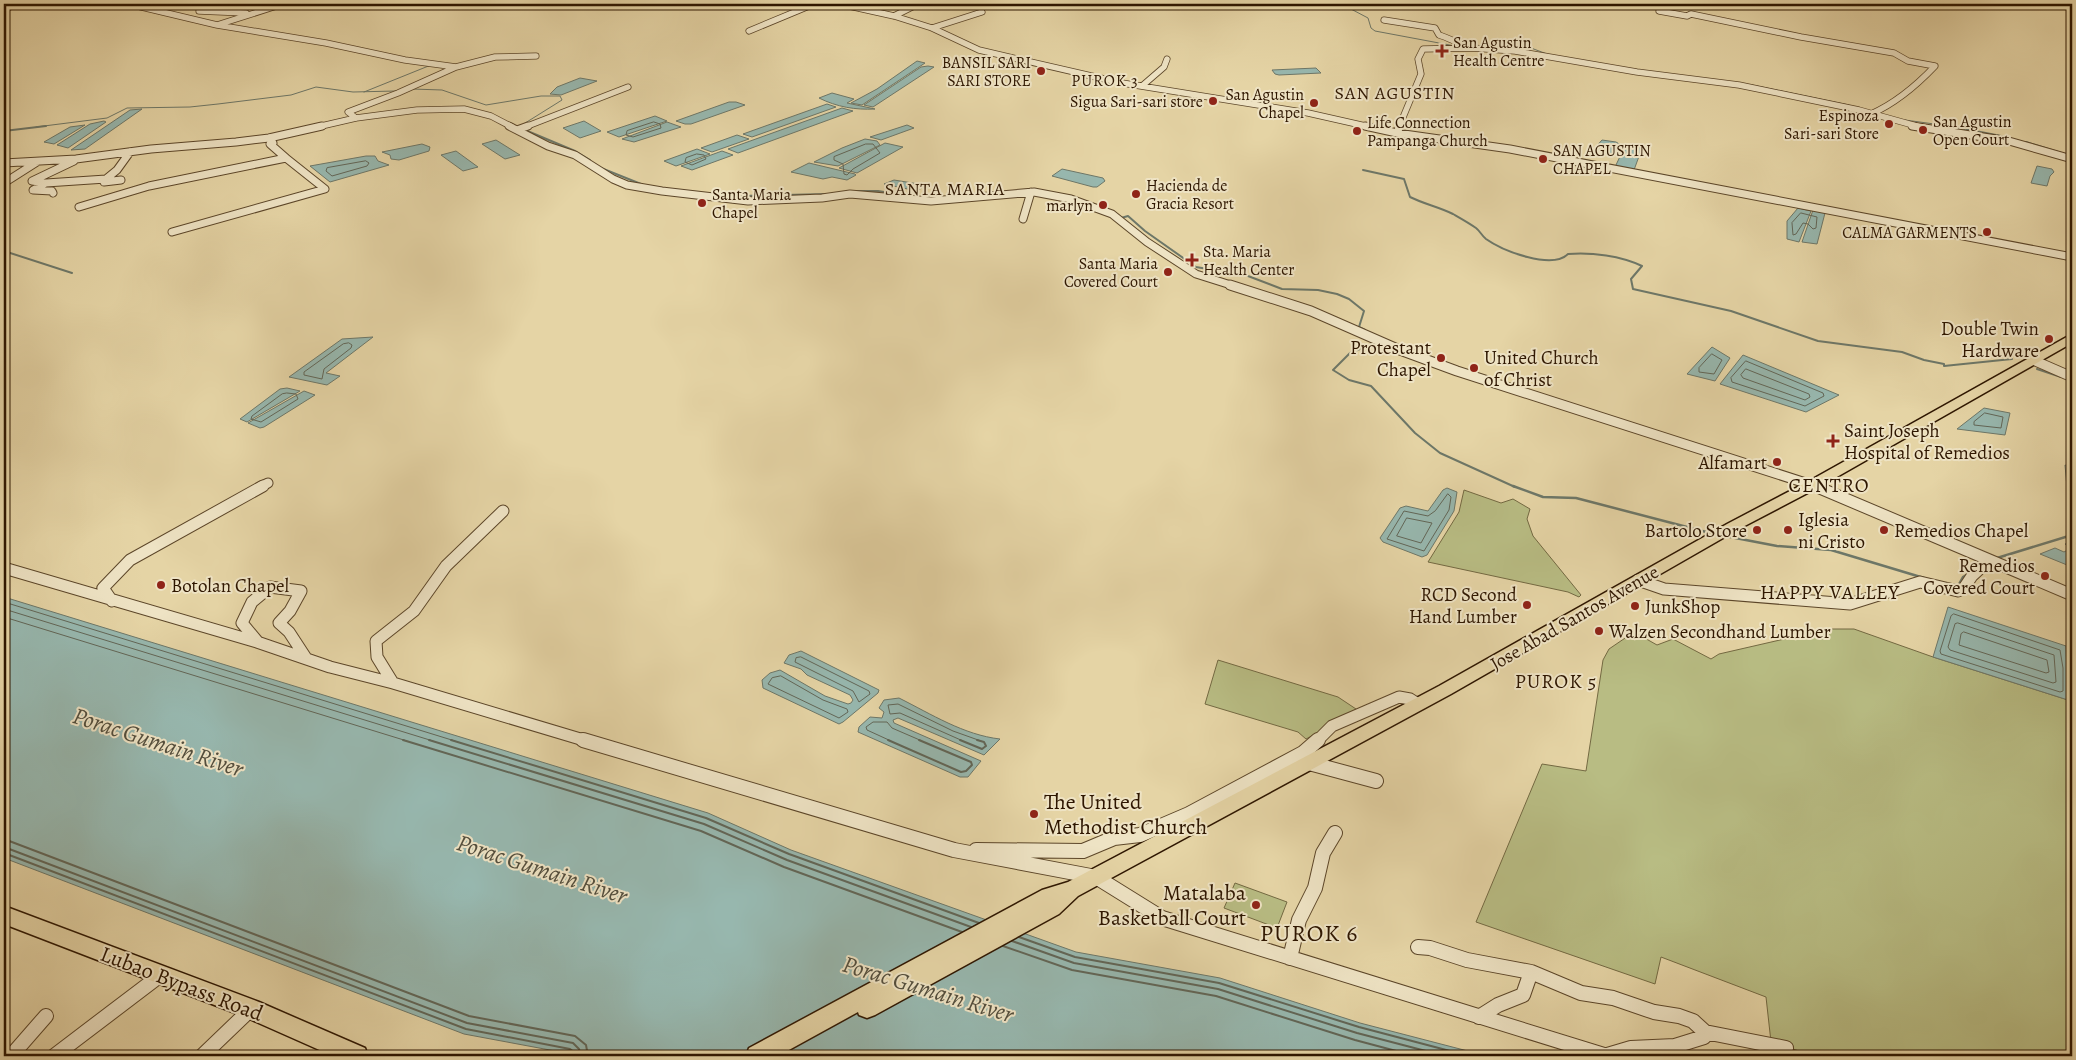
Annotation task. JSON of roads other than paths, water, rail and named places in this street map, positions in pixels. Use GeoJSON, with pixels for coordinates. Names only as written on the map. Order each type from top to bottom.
{"type":"FeatureCollection","features":[{"type":"Feature","properties":{"kind":"highway","name":"Jose Abad Santos Avenue"},"geometry":{"type":"LineString","coordinates":[[757,1056],[1049,896],[1073,889],[1418,704],[1732,527],[1813,485],[2072,338]]}},
{"type":"Feature","properties":{"kind":"highway","name":"Jose Abad Santos Avenue"},"geometry":{"type":"LineString","coordinates":[[777,1056],[1052,908],[1073,889]]}},
{"type":"Feature","properties":{"kind":"highway","name":"Lubao Bypass Road"},"geometry":{"type":"LineString","coordinates":[[4,915],[251,1009],[357,1056]]}},
{"type":"Feature","properties":{"kind":"street"},"geometry":{"type":"LineString","coordinates":[[4,9],[19,4]]}},
{"type":"Feature","properties":{"kind":"street"},"geometry":{"type":"LineString","coordinates":[[99,4],[134,6],[217,25],[326,43],[404,60],[456,67]]}},
{"type":"Feature","properties":{"kind":"street"},"geometry":{"type":"LineString","coordinates":[[217,25],[283,4]]}},
{"type":"Feature","properties":{"kind":"street"},"geometry":{"type":"LineString","coordinates":[[749,31],[814,4]]}},
{"type":"Feature","properties":{"kind":"street"},"geometry":{"type":"LineString","coordinates":[[840,4],[894,16],[932,28],[979,50],[1068,72],[1308,113],[1397,133],[1519,150],[2072,257]]}},
{"type":"Feature","properties":{"kind":"street"},"geometry":{"type":"LineString","coordinates":[[894,16],[918,4]]}},
{"type":"Feature","properties":{"kind":"street"},"geometry":{"type":"LineString","coordinates":[[199,11],[260,12]]}},
{"type":"Feature","properties":{"kind":"street"},"geometry":{"type":"LineString","coordinates":[[1659,11],[1687,16],[1691,14],[1801,37],[1894,53],[1908,61],[1935,66],[1914,88],[1895,100],[1889,107],[1874,113]]}},
{"type":"Feature","properties":{"kind":"street"},"geometry":{"type":"LineString","coordinates":[[932,28],[982,12]]}},
{"type":"Feature","properties":{"kind":"street"},"geometry":{"type":"LineString","coordinates":[[208,22],[210,18],[215,16],[232,13]]}},
{"type":"Feature","properties":{"kind":"street"},"geometry":{"type":"LineString","coordinates":[[1384,20],[1435,28],[1439,35],[1471,47]]}},
{"type":"Feature","properties":{"kind":"street"},"geometry":{"type":"LineString","coordinates":[[1397,133],[1421,74],[1418,59],[1423,49],[1471,47],[1515,51],[1636,72],[1740,85],[1874,113],[1908,125],[2009,141],[2072,159]]}},
{"type":"Feature","properties":{"kind":"street"},"geometry":{"type":"LineString","coordinates":[[356,118],[348,112],[472,61],[508,54],[536,56]]}},
{"type":"Feature","properties":{"kind":"street"},"geometry":{"type":"LineString","coordinates":[[1142,86],[1164,67],[1167,59]]}},
{"type":"Feature","properties":{"kind":"street"},"geometry":{"type":"LineString","coordinates":[[518,130],[628,87]]}},
{"type":"Feature","properties":{"kind":"street"},"geometry":{"type":"LineString","coordinates":[[4,163],[76,159],[269,138],[356,118],[417,110],[464,109],[486,114],[548,146],[575,155],[598,171],[620,182],[662,191],[712,198],[782,200],[850,194],[930,201],[1031,192],[1048,193],[1112,214],[1147,242],[1196,274],[1311,311],[1400,350],[1586,414],[1813,485],[1995,564],[2072,595]]}},
{"type":"Feature","properties":{"kind":"street"},"geometry":{"type":"LineString","coordinates":[[172,232],[324,189],[322,185],[270,144],[273,144],[269,138]]}},
{"type":"Feature","properties":{"kind":"street"},"geometry":{"type":"LineString","coordinates":[[76,159],[32,181],[106,179],[117,170],[130,152]]}},
{"type":"Feature","properties":{"kind":"street"},"geometry":{"type":"LineString","coordinates":[[79,207],[149,186],[286,158]]}},
{"type":"Feature","properties":{"kind":"street"},"geometry":{"type":"LineString","coordinates":[[4,183],[37,162]]}},
{"type":"Feature","properties":{"kind":"street"},"geometry":{"type":"LineString","coordinates":[[106,179],[104,182],[120,180]]}},
{"type":"Feature","properties":{"kind":"street"},"geometry":{"type":"LineString","coordinates":[[46,182],[33,190],[52,191],[53,193]]}},
{"type":"Feature","properties":{"kind":"street"},"geometry":{"type":"LineString","coordinates":[[1023,219],[1031,192]]}},
{"type":"Feature","properties":{"kind":"street"},"geometry":{"type":"LineString","coordinates":[[2033,360],[2072,377]]}},
{"type":"Feature","properties":{"kind":"street"},"geometry":{"type":"LineString","coordinates":[[112,602],[103,588],[130,560],[268,483]]}},
{"type":"Feature","properties":{"kind":"street"},"geometry":{"type":"LineString","coordinates":[[393,683],[377,657],[376,642],[414,611],[446,566],[503,511]]}},
{"type":"Feature","properties":{"kind":"street"},"geometry":{"type":"LineString","coordinates":[[1638,580],[1664,589],[1850,604],[1920,582],[1958,591],[1964,588],[1972,576],[1985,564],[1995,564]]}},
{"type":"Feature","properties":{"kind":"street"},"geometry":{"type":"LineString","coordinates":[[4,568],[112,602],[257,642],[330,667],[393,683],[954,850],[1096,877],[1162,918],[1605,1056],[1631,1048],[1675,1046],[1704,1037],[1706,1032]]}},
{"type":"Feature","properties":{"kind":"street"},"geometry":{"type":"LineString","coordinates":[[257,642],[242,623],[246,608],[256,596],[270,587],[301,591],[290,611],[279,623],[289,632],[306,658]]}},
{"type":"Feature","properties":{"kind":"street"},"geometry":{"type":"LineString","coordinates":[[954,850],[1029,849],[1083,851],[1114,838],[1140,835],[1190,814],[1287,762],[1314,745],[1327,729],[1332,726],[1399,697],[1410,699],[1418,704]]}},
{"type":"Feature","properties":{"kind":"street"},"geometry":{"type":"LineString","coordinates":[[1309,763],[1376,781]]}},
{"type":"Feature","properties":{"kind":"street"},"geometry":{"type":"LineString","coordinates":[[1290,958],[1299,920],[1315,888],[1323,853],[1335,833]]}},
{"type":"Feature","properties":{"kind":"street"},"geometry":{"type":"LineString","coordinates":[[1418,947],[1442,951],[1467,960],[1531,972],[1581,993],[1613,998],[1654,1012],[1679,1016],[1693,1021],[1706,1032],[1786,1048]]}},
{"type":"Feature","properties":{"kind":"street"},"geometry":{"type":"LineString","coordinates":[[1479,1017],[1498,1005],[1523,995],[1531,972]]}},
{"type":"Feature","properties":{"kind":"street"},"geometry":{"type":"LineString","coordinates":[[54,1056],[162,974]]}},
{"type":"Feature","properties":{"kind":"street"},"geometry":{"type":"LineString","coordinates":[[202,1056],[251,1009]]}},
{"type":"Feature","properties":{"kind":"street"},"geometry":{"type":"LineString","coordinates":[[11,1056],[46,1016]]}},
{"type":"Feature","properties":{"kind":"water"},"geometry":{"type":"Polygon","coordinates":[[[917,61],[925,63],[862,105],[851,103],[877,89],[917,61]]]}},
{"type":"Feature","properties":{"kind":"water"},"geometry":{"type":"Polygon","coordinates":[[[921,67],[934,67],[873,107],[864,105],[921,67]]]}},
{"type":"Feature","properties":{"kind":"water"},"geometry":{"type":"Polygon","coordinates":[[[1316,68],[1321,73],[1279,75],[1275,74],[1272,70],[1316,68]]]}},
{"type":"Feature","properties":{"kind":"water"},"geometry":{"type":"Polygon","coordinates":[[[580,78],[597,81],[561,95],[550,94],[557,87],[580,78]]]}},
{"type":"Feature","properties":{"kind":"water"},"geometry":{"type":"Polygon","coordinates":[[[832,93],[854,99],[847,103],[875,109],[846,107],[819,98],[832,93]]]}},
{"type":"Feature","properties":{"kind":"water"},"geometry":{"type":"Polygon","coordinates":[[[729,102],[745,105],[691,124],[676,121],[729,102]]]}},
{"type":"Feature","properties":{"kind":"water"},"geometry":{"type":"Polygon","coordinates":[[[827,104],[836,107],[752,137],[743,134],[827,104]]]}},
{"type":"Feature","properties":{"kind":"water"},"geometry":{"type":"Polygon","coordinates":[[[842,108],[853,111],[738,153],[728,149],[842,108]]]}},
{"type":"Feature","properties":{"kind":"water"},"geometry":{"type":"Polygon","coordinates":[[[142,109],[85,149],[71,150],[130,110],[142,109]]]}},
{"type":"Feature","properties":{"kind":"water"},"geometry":{"type":"Polygon","coordinates":[[[655,116],[667,121],[619,137],[607,132],[655,116]]]}},
{"type":"Feature","properties":{"kind":"water"},"geometry":{"type":"Polygon","coordinates":[[[584,121],[601,131],[580,138],[563,128],[584,121]]]}},
{"type":"Feature","properties":{"kind":"water"},"geometry":{"type":"Polygon","coordinates":[[[106,122],[68,148],[57,145],[90,124],[106,122]]]}},
{"type":"Feature","properties":{"kind":"water"},"geometry":{"type":"Polygon","coordinates":[[[667,122],[681,127],[634,142],[622,139],[667,122]]]}},
{"type":"Feature","properties":{"kind":"water"},"geometry":{"type":"Polygon","coordinates":[[[85,125],[54,144],[44,142],[70,127],[85,125]]]}},
{"type":"Feature","properties":{"kind":"water"},"geometry":{"type":"Polygon","coordinates":[[[907,125],[914,128],[881,140],[870,137],[907,125]]]}},
{"type":"Feature","properties":{"kind":"water"},"geometry":{"type":"Polygon","coordinates":[[[737,135],[749,139],[712,152],[701,148],[737,135]]]}},
{"type":"Feature","properties":{"kind":"water"},"geometry":{"type":"Polygon","coordinates":[[[865,139],[877,141],[880,145],[838,166],[814,162],[842,148],[865,139]]]}},
{"type":"Feature","properties":{"kind":"water"},"geometry":{"type":"Polygon","coordinates":[[[496,140],[520,155],[505,159],[482,144],[496,140]]]}},
{"type":"Feature","properties":{"kind":"water"},"geometry":{"type":"Polygon","coordinates":[[[1602,140],[1616,142],[1621,145],[1616,153],[1602,153],[1594,149],[1602,140]]]}},
{"type":"Feature","properties":{"kind":"water"},"geometry":{"type":"Polygon","coordinates":[[[885,143],[903,147],[857,173],[839,168],[885,143]]]}},
{"type":"Feature","properties":{"kind":"water"},"geometry":{"type":"Polygon","coordinates":[[[422,144],[430,147],[429,151],[399,160],[391,159],[390,155],[382,152],[422,144]]]}},
{"type":"Feature","properties":{"kind":"water"},"geometry":{"type":"Polygon","coordinates":[[[1626,144],[1642,148],[1634,170],[1615,167],[1626,144]]]}},
{"type":"Feature","properties":{"kind":"water"},"geometry":{"type":"Polygon","coordinates":[[[697,149],[710,154],[676,166],[664,161],[697,149]]]}},
{"type":"Feature","properties":{"kind":"water"},"geometry":{"type":"Polygon","coordinates":[[[456,151],[478,167],[463,171],[441,155],[456,151]]]}},
{"type":"Feature","properties":{"kind":"water"},"geometry":{"type":"Polygon","coordinates":[[[722,151],[733,155],[692,170],[681,166],[722,151]]]}},
{"type":"Feature","properties":{"kind":"water"},"geometry":{"type":"Polygon","coordinates":[[[375,156],[378,161],[389,165],[330,182],[310,166],[375,156]]]}},
{"type":"Feature","properties":{"kind":"water"},"geometry":{"type":"Polygon","coordinates":[[[809,163],[856,175],[847,180],[832,177],[823,179],[791,172],[809,163]]]}},
{"type":"Feature","properties":{"kind":"water"},"geometry":{"type":"Polygon","coordinates":[[[2037,166],[2052,169],[2054,172],[2050,176],[2047,186],[2031,183],[2037,166]]]}},
{"type":"Feature","properties":{"kind":"water"},"geometry":{"type":"Polygon","coordinates":[[[1062,169],[1103,178],[1105,181],[1097,187],[1093,187],[1052,176],[1062,169]]]}},
{"type":"Feature","properties":{"kind":"water"},"geometry":{"type":"Polygon","coordinates":[[[894,180],[926,185],[917,191],[884,184],[894,180]]]}},
{"type":"Feature","properties":{"kind":"water"},"geometry":{"type":"Polygon","coordinates":[[[1798,208],[1811,211],[1799,242],[1787,239],[1787,221],[1798,208]]]}},
{"type":"Feature","properties":{"kind":"water"},"geometry":{"type":"Polygon","coordinates":[[[1813,210],[1825,213],[1817,244],[1802,242],[1813,210]]]}},
{"type":"Feature","properties":{"kind":"water"},"geometry":{"type":"Polygon","coordinates":[[[373,337],[326,373],[340,376],[327,385],[289,377],[342,339],[373,337]]]}},
{"type":"Feature","properties":{"kind":"water"},"geometry":{"type":"Polygon","coordinates":[[[1712,347],[1730,358],[1715,381],[1687,374],[1712,347]]]}},
{"type":"Feature","properties":{"kind":"water"},"geometry":{"type":"Polygon","coordinates":[[[1743,355],[1839,395],[1806,412],[1720,384],[1743,355]]]}},
{"type":"Feature","properties":{"kind":"water"},"geometry":{"type":"Polygon","coordinates":[[[287,388],[300,391],[247,422],[240,419],[280,389],[287,388]]]}},
{"type":"Feature","properties":{"kind":"water"},"geometry":{"type":"Polygon","coordinates":[[[304,391],[315,395],[264,427],[260,428],[248,423],[304,391]]]}},
{"type":"Feature","properties":{"kind":"water"},"geometry":{"type":"Polygon","coordinates":[[[1984,408],[2010,413],[2005,435],[1957,429],[1984,408]]]}},
{"type":"Feature","properties":{"kind":"water"},"geometry":{"type":"Polygon","coordinates":[[[2065,465],[2072,467],[2072,528],[2067,530],[2069,510],[2065,465]]]}},
{"type":"Feature","properties":{"kind":"water"},"geometry":{"type":"Polygon","coordinates":[[[1447,488],[1457,492],[1454,511],[1427,555],[1422,557],[1383,542],[1380,538],[1400,508],[1406,506],[1428,511],[1443,490],[1447,488]]]}},
{"type":"Feature","properties":{"kind":"water"},"geometry":{"type":"Polygon","coordinates":[[[2072,542],[2072,567],[2040,554],[2055,548],[2064,552],[2071,548],[2065,544],[2072,542]]]}},
{"type":"Feature","properties":{"kind":"water","name":"Porac Gumain River"},"geometry":{"type":"Polygon","coordinates":[[[4,597],[708,813],[791,850],[1076,952],[1220,978],[1360,1023],[1487,1056],[582,1056],[464,1034],[4,858],[4,597]]]}},
{"type":"Feature","properties":{"kind":"water"},"geometry":{"type":"Polygon","coordinates":[[[1948,607],[2066,646],[2068,700],[1933,657],[1948,607]]]}},
{"type":"Feature","properties":{"kind":"water"},"geometry":{"type":"Polygon","coordinates":[[[801,651],[879,690],[878,693],[839,724],[763,688],[762,680],[770,673],[780,670],[825,696],[848,704],[851,703],[853,700],[850,695],[807,675],[801,669],[784,663],[789,655],[801,651]]]}},
{"type":"Feature","properties":{"kind":"water"},"geometry":{"type":"Polygon","coordinates":[[[899,698],[961,728],[987,737],[1000,739],[984,755],[898,718],[893,720],[894,723],[981,761],[968,777],[960,777],[858,732],[859,727],[870,717],[882,718],[884,712],[879,708],[884,700],[899,698]]]}},
{"type":"Feature","properties":{"kind":"waterway"},"geometry":{"type":"LineString","coordinates":[[1346,4],[1351,9],[1368,18],[1371,28],[1375,31],[1455,46]]}},
{"type":"Feature","properties":{"kind":"waterway"},"geometry":{"type":"LineString","coordinates":[[1496,47],[1531,48],[1547,54]]}},
{"type":"Feature","properties":{"kind":"waterway"},"geometry":{"type":"LineString","coordinates":[[365,92],[431,65]]}},
{"type":"Feature","properties":{"kind":"waterway"},"geometry":{"type":"LineString","coordinates":[[1752,85],[1849,105]]}},
{"type":"Feature","properties":{"kind":"waterway"},"geometry":{"type":"LineString","coordinates":[[36,127],[107,118],[127,108],[190,107],[218,104],[291,95],[316,87],[365,92]]}},
{"type":"Feature","properties":{"kind":"waterway"},"geometry":{"type":"LineString","coordinates":[[412,89],[442,90],[486,105],[541,96],[560,96],[562,100],[522,125]]}},
{"type":"Feature","properties":{"kind":"waterway"},"geometry":{"type":"LineString","coordinates":[[365,92],[396,91]]}},
{"type":"Feature","properties":{"kind":"waterway"},"geometry":{"type":"LineString","coordinates":[[1905,120],[1953,127]]}},
{"type":"Feature","properties":{"kind":"waterway"},"geometry":{"type":"LineString","coordinates":[[4,131],[46,126]]}},
{"type":"Feature","properties":{"kind":"waterway"},"geometry":{"type":"LineString","coordinates":[[1953,127],[2001,136]]}},
{"type":"Feature","properties":{"kind":"waterway"},"geometry":{"type":"LineString","coordinates":[[525,130],[575,151],[590,160]]}},
{"type":"Feature","properties":{"kind":"waterway"},"geometry":{"type":"LineString","coordinates":[[2026,142],[2068,155]]}},
{"type":"Feature","properties":{"kind":"waterway"},"geometry":{"type":"LineString","coordinates":[[601,168],[641,184]]}},
{"type":"Feature","properties":{"kind":"waterway"},"geometry":{"type":"LineString","coordinates":[[1363,170],[1404,179],[1410,197],[1453,214],[1476,228],[1486,239],[1515,253],[1527,257],[1551,260],[1568,254],[1596,254],[1616,257],[1642,266],[1631,279],[1633,289],[1731,311],[1818,341],[1902,352],[1924,360],[1944,364],[1944,366],[2012,359]]}},
{"type":"Feature","properties":{"kind":"waterway"},"geometry":{"type":"LineString","coordinates":[[853,191],[878,191],[902,195]]}},
{"type":"Feature","properties":{"kind":"waterway"},"geometry":{"type":"LineString","coordinates":[[736,196],[828,194]]}},
{"type":"Feature","properties":{"kind":"waterway"},"geometry":{"type":"LineString","coordinates":[[1121,218],[1128,216],[1145,231],[1196,267],[1248,276],[1282,289],[1318,290],[1349,299],[1364,311],[1359,327],[1365,330]]}},
{"type":"Feature","properties":{"kind":"waterway"},"geometry":{"type":"LineString","coordinates":[[4,251],[72,273]]}},
{"type":"Feature","properties":{"kind":"waterway"},"geometry":{"type":"LineString","coordinates":[[1377,342],[1350,353],[1333,370],[1349,380],[1371,386],[1415,433],[1440,453],[1515,487]]}},
{"type":"Feature","properties":{"kind":"waterway"},"geometry":{"type":"LineString","coordinates":[[2037,369],[2061,377]]}},
{"type":"Feature","properties":{"kind":"waterway"},"geometry":{"type":"LineString","coordinates":[[1513,486],[1543,497],[1576,498],[1714,534]]}},
{"type":"Feature","properties":{"kind":"waterway"},"geometry":{"type":"LineString","coordinates":[[1997,558],[2072,535]]}},
{"type":"Feature","properties":{"kind":"waterway"},"geometry":{"type":"LineString","coordinates":[[1725,536],[1777,546],[1831,550],[1924,578]]}},
{"type":"Feature","properties":{"kind":"waterway"},"geometry":{"type":"LineString","coordinates":[[1958,586],[1963,577],[1968,574]]}},
{"type":"Feature","properties":{"kind":"place","name":"San Agustin Health Centre"},"geometry":{"type":"Point","coordinates":[1442,51]}},
{"type":"Feature","properties":{"kind":"place","name":"BANSIL SARI SARI STORE"},"geometry":{"type":"Point","coordinates":[1041,71]}},
{"type":"Feature","properties":{"kind":"place","name":"Sigua Sari-sari store"},"geometry":{"type":"Point","coordinates":[1213,101]}},
{"type":"Feature","properties":{"kind":"place","name":"San Agustin Chapel"},"geometry":{"type":"Point","coordinates":[1314,103]}},
{"type":"Feature","properties":{"kind":"place","name":"Espinoza Sari-sari Store"},"geometry":{"type":"Point","coordinates":[1889,124]}},
{"type":"Feature","properties":{"kind":"place","name":"San Agustin Open Court"},"geometry":{"type":"Point","coordinates":[1923,130]}},
{"type":"Feature","properties":{"kind":"place","name":"Life Connection Pampanga Church"},"geometry":{"type":"Point","coordinates":[1357,131]}},
{"type":"Feature","properties":{"kind":"place","name":"SAN AGUSTIN CHAPEL"},"geometry":{"type":"Point","coordinates":[1543,159]}},
{"type":"Feature","properties":{"kind":"place","name":"Hacienda de Gracia Resort"},"geometry":{"type":"Point","coordinates":[1136,194]}},
{"type":"Feature","properties":{"kind":"place","name":"Santa Maria Chapel"},"geometry":{"type":"Point","coordinates":[702,203]}},
{"type":"Feature","properties":{"kind":"place","name":"marlyn"},"geometry":{"type":"Point","coordinates":[1103,205]}},
{"type":"Feature","properties":{"kind":"place","name":"CALMA GARMENTS"},"geometry":{"type":"Point","coordinates":[1987,232]}},
{"type":"Feature","properties":{"kind":"place","name":"Sta. Maria Health Center"},"geometry":{"type":"Point","coordinates":[1192,260]}},
{"type":"Feature","properties":{"kind":"place","name":"Santa Maria Covered Court"},"geometry":{"type":"Point","coordinates":[1168,272]}},
{"type":"Feature","properties":{"kind":"place","name":"Double Twin Hardware"},"geometry":{"type":"Point","coordinates":[2049,339]}},
{"type":"Feature","properties":{"kind":"place","name":"Protestant Chapel"},"geometry":{"type":"Point","coordinates":[1441,358]}},
{"type":"Feature","properties":{"kind":"place","name":"United Church of Christ"},"geometry":{"type":"Point","coordinates":[1474,368]}},
{"type":"Feature","properties":{"kind":"place","name":"Saint Joseph Hospital of Remedios"},"geometry":{"type":"Point","coordinates":[1833,441]}},
{"type":"Feature","properties":{"kind":"place","name":"Alfamart"},"geometry":{"type":"Point","coordinates":[1777,462]}},
{"type":"Feature","properties":{"kind":"place","name":"Bartolo Store"},"geometry":{"type":"Point","coordinates":[1757,530]}},
{"type":"Feature","properties":{"kind":"place","name":"Iglesia ni Cristo"},"geometry":{"type":"Point","coordinates":[1788,530]}},
{"type":"Feature","properties":{"kind":"place","name":"Remedios Chapel"},"geometry":{"type":"Point","coordinates":[1884,530]}},
{"type":"Feature","properties":{"kind":"place","name":"Remedios Covered Court"},"geometry":{"type":"Point","coordinates":[2045,576]}},
{"type":"Feature","properties":{"kind":"place","name":"Botolan Chapel"},"geometry":{"type":"Point","coordinates":[161,585]}},
{"type":"Feature","properties":{"kind":"place","name":"RCD Second Hand Lumber"},"geometry":{"type":"Point","coordinates":[1527,605]}},
{"type":"Feature","properties":{"kind":"place","name":"JunkShop"},"geometry":{"type":"Point","coordinates":[1635,606]}},
{"type":"Feature","properties":{"kind":"place","name":"Walzen Secondhand Lumber"},"geometry":{"type":"Point","coordinates":[1599,631]}},
{"type":"Feature","properties":{"kind":"place","name":"The United Methodist Church"},"geometry":{"type":"Point","coordinates":[1034,814]}},
{"type":"Feature","properties":{"kind":"place","name":"Matalaba Basketball Court"},"geometry":{"type":"Point","coordinates":[1256,905]}},
{"type":"Feature","properties":{"kind":"district","name":"PUROK 3"},"geometry":{"type":"Point","coordinates":[1105,80]}},
{"type":"Feature","properties":{"kind":"district","name":"SAN AGUSTIN"},"geometry":{"type":"Point","coordinates":[1395,93]}},
{"type":"Feature","properties":{"kind":"district","name":"SANTA MARIA"},"geometry":{"type":"Point","coordinates":[945,189]}},
{"type":"Feature","properties":{"kind":"district","name":"CENTRO"},"geometry":{"type":"Point","coordinates":[1829,485]}},
{"type":"Feature","properties":{"kind":"district","name":"HAPPY VALLEY"},"geometry":{"type":"Point","coordinates":[1830,592]}},
{"type":"Feature","properties":{"kind":"district","name":"PUROK 5"},"geometry":{"type":"Point","coordinates":[1556,681]}},
{"type":"Feature","properties":{"kind":"district","name":"PUROK 6"},"geometry":{"type":"Point","coordinates":[1309,933]}}]}
